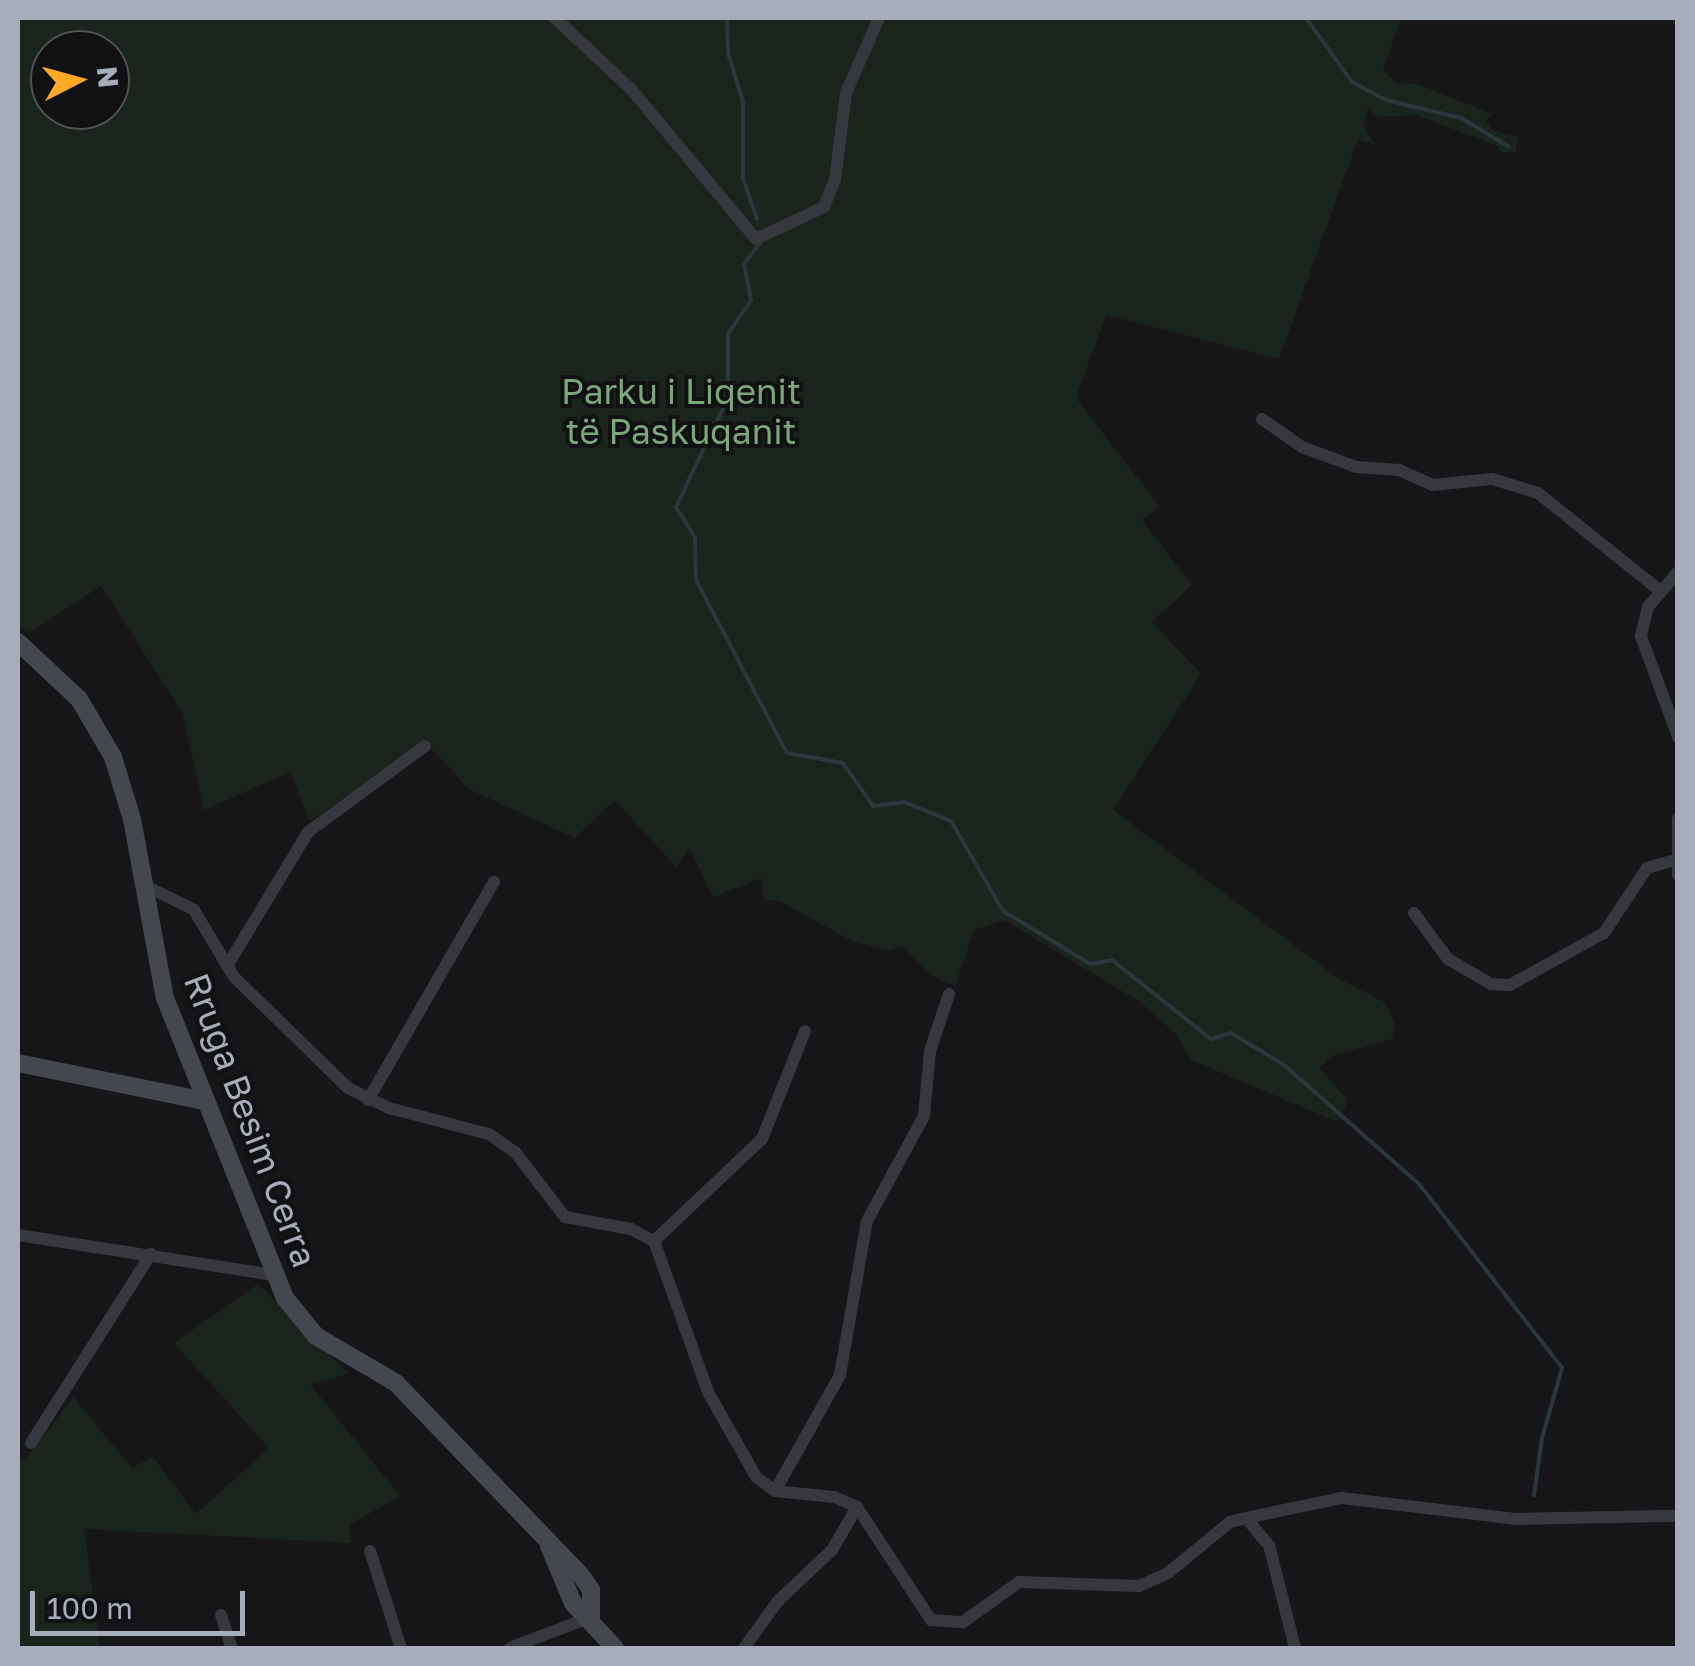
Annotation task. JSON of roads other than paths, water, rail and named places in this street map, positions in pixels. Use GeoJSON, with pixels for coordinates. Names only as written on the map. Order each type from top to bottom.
{"type":"FeatureCollection","features":[{"type":"Feature","properties":{"kind":"street"},"geometry":{"type":"LineString","coordinates":[[555,18],[631,88],[756,239],[786,230],[824,207],[834,180],[846,93],[879,18]]}},
{"type":"Feature","properties":{"kind":"street"},"geometry":{"type":"LineString","coordinates":[[1262,419],[1302,447],[1356,467],[1399,470],[1434,485],[1492,478],[1538,493],[1658,589]]}},
{"type":"Feature","properties":{"kind":"street"},"geometry":{"type":"LineString","coordinates":[[1678,572],[1658,589],[1642,636],[1678,737]]}},
{"type":"Feature","properties":{"kind":"street","name":"Rruga Besim Cerra"},"geometry":{"type":"LineString","coordinates":[[18,642],[80,699],[113,757],[165,998],[274,1274],[316,1336],[396,1383],[548,1545],[573,1604],[592,1617],[616,1648]]}},
{"type":"Feature","properties":{"kind":"street"},"geometry":{"type":"LineString","coordinates":[[227,966],[308,832],[425,746]]}},
{"type":"Feature","properties":{"kind":"street"},"geometry":{"type":"LineString","coordinates":[[1678,819],[1674,860],[1678,874]]}},
{"type":"Feature","properties":{"kind":"street"},"geometry":{"type":"LineString","coordinates":[[1414,913],[1448,958],[1491,984],[1510,985],[1604,934],[1647,868],[1674,860]]}},
{"type":"Feature","properties":{"kind":"street"},"geometry":{"type":"LineString","coordinates":[[368,1100],[494,882]]}},
{"type":"Feature","properties":{"kind":"street"},"geometry":{"type":"LineString","coordinates":[[142,884],[194,910],[227,966],[294,1039],[368,1100],[489,1134],[515,1152],[565,1217],[630,1229],[654,1241],[708,1392],[756,1477],[775,1491],[834,1497],[856,1507],[877,1529],[922,1612],[940,1624],[962,1622],[1018,1582],[1139,1586],[1168,1573],[1230,1522],[1367,1498],[1514,1519],[1678,1516]]}},
{"type":"Feature","properties":{"kind":"street"},"geometry":{"type":"LineString","coordinates":[[775,1491],[840,1375],[867,1221],[924,1116],[930,1051],[949,994]]}},
{"type":"Feature","properties":{"kind":"street"},"geometry":{"type":"LineString","coordinates":[[654,1241],[762,1138],[805,1031]]}},
{"type":"Feature","properties":{"kind":"street"},"geometry":{"type":"LineString","coordinates":[[18,1064],[204,1102]]}},
{"type":"Feature","properties":{"kind":"street"},"geometry":{"type":"LineString","coordinates":[[18,1234],[274,1274]]}},
{"type":"Feature","properties":{"kind":"street"},"geometry":{"type":"LineString","coordinates":[[31,1443],[151,1254]]}},
{"type":"Feature","properties":{"kind":"street"},"geometry":{"type":"LineString","coordinates":[[744,1648],[778,1601],[832,1550],[856,1507]]}},
{"type":"Feature","properties":{"kind":"street"},"geometry":{"type":"LineString","coordinates":[[1246,1518],[1269,1545],[1295,1648]]}},
{"type":"Feature","properties":{"kind":"street"},"geometry":{"type":"LineString","coordinates":[[370,1551],[401,1648]]}},
{"type":"Feature","properties":{"kind":"street"},"geometry":{"type":"LineString","coordinates":[[220,1615],[232,1648]]}},
{"type":"Feature","properties":{"kind":"street"},"geometry":{"type":"LineString","coordinates":[[510,1648],[592,1617]]}},
{"type":"Feature","properties":{"kind":"waterway"},"geometry":{"type":"LineString","coordinates":[[727,18],[728,53],[743,102],[743,178],[757,219]]}},
{"type":"Feature","properties":{"kind":"waterway"},"geometry":{"type":"LineString","coordinates":[[1306,18],[1352,82],[1386,100],[1461,118],[1508,146]]}},
{"type":"Feature","properties":{"kind":"waterway"},"geometry":{"type":"LineString","coordinates":[[760,243],[744,264],[751,300],[728,334],[728,398],[676,507],[695,538],[696,580],[787,753],[843,763],[873,806],[904,802],[951,821],[1003,911],[1090,964],[1112,960],[1211,1039],[1231,1033],[1284,1065],[1419,1184],[1562,1368],[1542,1438],[1534,1495]]}},
{"type":"Feature","properties":{"kind":"park label","name":"Parku i Liqenit të Paskuqanit"},"geometry":{"type":"Point","coordinates":[681,411]}}]}
